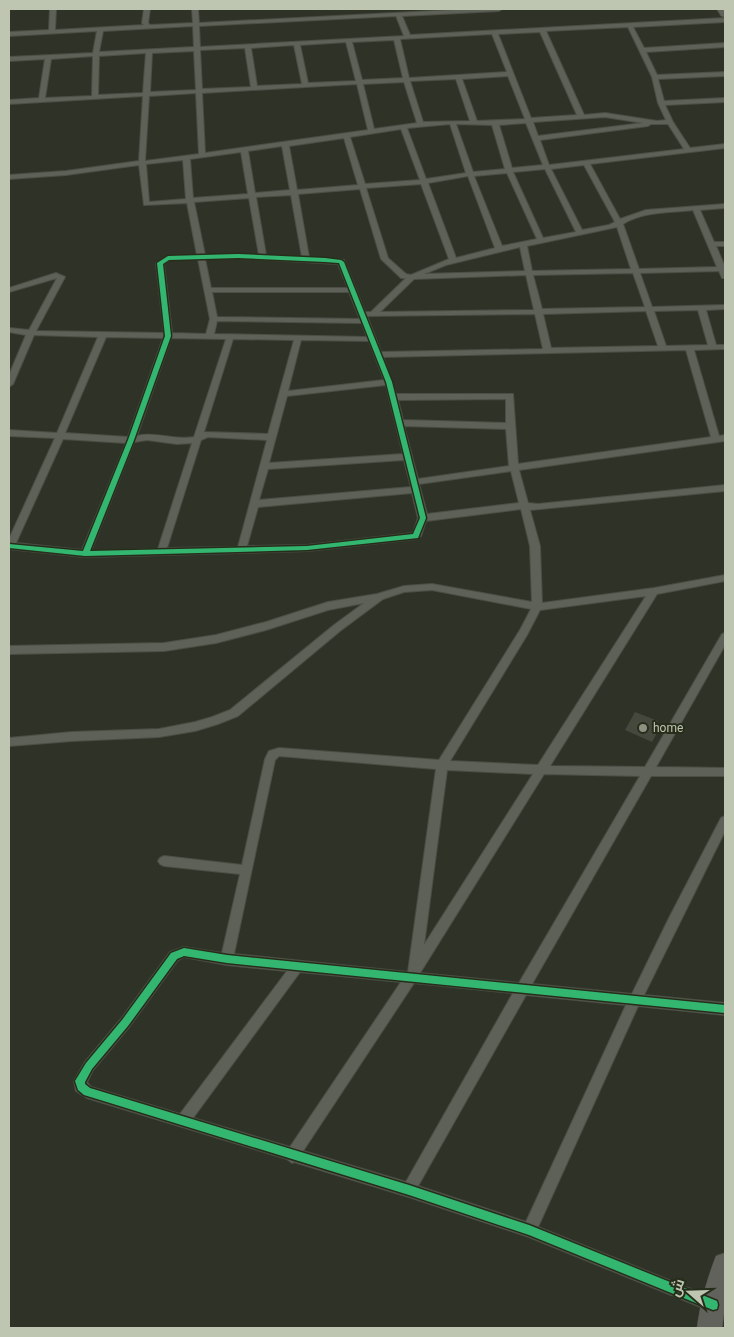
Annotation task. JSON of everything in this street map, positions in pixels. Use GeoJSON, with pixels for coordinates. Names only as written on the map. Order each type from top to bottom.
{"type":"FeatureCollection","features":[{"type":"Feature","properties":{"kind":"highway"},"geometry":{"type":"LineString","coordinates":[[722,9],[725,14]]}},
{"type":"Feature","properties":{"kind":"highway"},"geometry":{"type":"LineString","coordinates":[[711,1316],[725,1265]]}},
{"type":"Feature","properties":{"kind":"street"},"geometry":{"type":"LineString","coordinates":[[52,31],[53,9]]}},
{"type":"Feature","properties":{"kind":"street"},"geometry":{"type":"LineString","coordinates":[[147,9],[145,23],[148,27]]}},
{"type":"Feature","properties":{"kind":"street"},"geometry":{"type":"LineString","coordinates":[[195,9],[202,154]]}},
{"type":"Feature","properties":{"kind":"street"},"geometry":{"type":"LineString","coordinates":[[9,34],[195,25],[368,12],[398,14],[499,9]]}},
{"type":"Feature","properties":{"kind":"street"},"geometry":{"type":"LineString","coordinates":[[398,14],[408,38]]}},
{"type":"Feature","properties":{"kind":"street"},"geometry":{"type":"LineString","coordinates":[[9,59],[725,20]]}},
{"type":"Feature","properties":{"kind":"street"},"geometry":{"type":"LineString","coordinates":[[630,26],[655,77],[661,103],[670,122],[688,150]]}},
{"type":"Feature","properties":{"kind":"street"},"geometry":{"type":"LineString","coordinates":[[95,97],[96,53],[100,30]]}},
{"type":"Feature","properties":{"kind":"street"},"geometry":{"type":"LineString","coordinates":[[542,31],[581,116]]}},
{"type":"Feature","properties":{"kind":"street"},"geometry":{"type":"LineString","coordinates":[[495,34],[547,167],[580,232]]}},
{"type":"Feature","properties":{"kind":"street"},"geometry":{"type":"LineString","coordinates":[[396,38],[406,80],[420,124]]}},
{"type":"Feature","properties":{"kind":"street"},"geometry":{"type":"LineString","coordinates":[[349,40],[371,131]]}},
{"type":"Feature","properties":{"kind":"street"},"geometry":{"type":"LineString","coordinates":[[297,43],[305,84]]}},
{"type":"Feature","properties":{"kind":"street"},"geometry":{"type":"LineString","coordinates":[[248,45],[254,87]]}},
{"type":"Feature","properties":{"kind":"street"},"geometry":{"type":"LineString","coordinates":[[643,50],[725,45]]}},
{"type":"Feature","properties":{"kind":"street"},"geometry":{"type":"LineString","coordinates":[[149,52],[142,162],[146,204],[422,182],[470,174],[725,146]]}},
{"type":"Feature","properties":{"kind":"street"},"geometry":{"type":"LineString","coordinates":[[42,100],[48,57]]}},
{"type":"Feature","properties":{"kind":"street"},"geometry":{"type":"LineString","coordinates":[[9,102],[511,74]]}},
{"type":"Feature","properties":{"kind":"street"},"geometry":{"type":"LineString","coordinates":[[655,77],[725,74]]}},
{"type":"Feature","properties":{"kind":"street"},"geometry":{"type":"LineString","coordinates":[[458,77],[474,122]]}},
{"type":"Feature","properties":{"kind":"street"},"geometry":{"type":"LineString","coordinates":[[661,103],[725,100]]}},
{"type":"Feature","properties":{"kind":"street"},"geometry":{"type":"LineString","coordinates":[[9,177],[51,175],[420,124],[452,122],[495,123],[581,116],[621,116],[657,123]]}},
{"type":"Feature","properties":{"kind":"street"},"geometry":{"type":"LineString","coordinates":[[452,122],[499,249]]}},
{"type":"Feature","properties":{"kind":"street"},"geometry":{"type":"LineString","coordinates":[[537,138],[670,122]]}},
{"type":"Feature","properties":{"kind":"street"},"geometry":{"type":"LineString","coordinates":[[495,123],[508,170],[541,241]]}},
{"type":"Feature","properties":{"kind":"street"},"geometry":{"type":"LineString","coordinates":[[403,126],[422,182],[453,260]]}},
{"type":"Feature","properties":{"kind":"street"},"geometry":{"type":"LineString","coordinates":[[346,135],[384,259],[404,276],[636,271],[724,273],[696,208]]}},
{"type":"Feature","properties":{"kind":"street"},"geometry":{"type":"LineString","coordinates":[[285,144],[306,259]]}},
{"type":"Feature","properties":{"kind":"street"},"geometry":{"type":"LineString","coordinates":[[244,149],[263,257]]}},
{"type":"Feature","properties":{"kind":"street"},"geometry":{"type":"LineString","coordinates":[[186,156],[190,200],[214,319],[209,337]]}},
{"type":"Feature","properties":{"kind":"street"},"geometry":{"type":"LineString","coordinates":[[586,162],[619,223],[663,348]]}},
{"type":"Feature","properties":{"kind":"street"},"geometry":{"type":"LineString","coordinates":[[373,314],[412,277],[443,263],[580,232],[611,228],[628,216],[642,213],[725,206]]}},
{"type":"Feature","properties":{"kind":"street"},"geometry":{"type":"LineString","coordinates":[[523,244],[537,312],[548,351]]}},
{"type":"Feature","properties":{"kind":"street"},"geometry":{"type":"LineString","coordinates":[[712,244],[725,244]]}},
{"type":"Feature","properties":{"kind":"street"},"geometry":{"type":"LineString","coordinates":[[85,554],[168,336],[160,263],[168,258],[263,257],[341,262],[370,339],[389,382],[423,518],[416,536],[307,548],[85,554],[9,546],[60,436],[102,335]]}},
{"type":"Feature","properties":{"kind":"street"},"geometry":{"type":"LineString","coordinates":[[9,290],[56,275],[60,276],[61,279],[12,371],[9,384]]}},
{"type":"Feature","properties":{"kind":"street"},"geometry":{"type":"LineString","coordinates":[[209,290],[352,290]]}},
{"type":"Feature","properties":{"kind":"street"},"geometry":{"type":"LineString","coordinates":[[214,319],[725,307]]}},
{"type":"Feature","properties":{"kind":"street"},"geometry":{"type":"LineString","coordinates":[[701,308],[713,347]]}},
{"type":"Feature","properties":{"kind":"street"},"geometry":{"type":"LineString","coordinates":[[9,330],[32,333],[102,335],[370,339]]}},
{"type":"Feature","properties":{"kind":"street"},"geometry":{"type":"LineString","coordinates":[[162,552],[230,337]]}},
{"type":"Feature","properties":{"kind":"street"},"geometry":{"type":"LineString","coordinates":[[242,549],[298,338]]}},
{"type":"Feature","properties":{"kind":"street"},"geometry":{"type":"LineString","coordinates":[[377,355],[725,347]]}},
{"type":"Feature","properties":{"kind":"street"},"geometry":{"type":"LineString","coordinates":[[254,504],[415,486],[514,468],[721,439],[689,348]]}},
{"type":"Feature","properties":{"kind":"street"},"geometry":{"type":"LineString","coordinates":[[284,394],[389,382]]}},
{"type":"Feature","properties":{"kind":"street"},"geometry":{"type":"LineString","coordinates":[[393,397],[510,396],[510,426],[514,468],[535,546],[537,607],[524,632],[442,765],[413,974]]}},
{"type":"Feature","properties":{"kind":"street"},"geometry":{"type":"LineString","coordinates":[[399,423],[510,426]]}},
{"type":"Feature","properties":{"kind":"street"},"geometry":{"type":"LineString","coordinates":[[9,433],[130,440],[145,437],[188,442],[198,440],[206,434],[272,437]]}},
{"type":"Feature","properties":{"kind":"street"},"geometry":{"type":"LineString","coordinates":[[264,466],[407,456]]}},
{"type":"Feature","properties":{"kind":"street"},"geometry":{"type":"LineString","coordinates":[[423,518],[513,506],[538,507],[725,488]]}},
{"type":"Feature","properties":{"kind":"street"},"geometry":{"type":"LineString","coordinates":[[9,650],[164,647],[216,639],[266,626],[328,606],[410,588],[432,587],[537,607],[654,591],[725,578]]}},
{"type":"Feature","properties":{"kind":"street"},"geometry":{"type":"LineString","coordinates":[[292,1156],[413,974],[654,591]]}},
{"type":"Feature","properties":{"kind":"street"},"geometry":{"type":"LineString","coordinates":[[9,742],[78,736],[164,734],[215,721],[234,713],[337,628],[380,596]]}},
{"type":"Feature","properties":{"kind":"street"},"geometry":{"type":"LineString","coordinates":[[409,1190],[725,637]]}},
{"type":"Feature","properties":{"kind":"street"},"geometry":{"type":"LineString","coordinates":[[227,959],[270,758],[273,754],[279,752],[385,762],[541,770],[725,772]]}},
{"type":"Feature","properties":{"kind":"street"},"geometry":{"type":"LineString","coordinates":[[529,1230],[635,999],[725,821]]}},
{"type":"Feature","properties":{"kind":"street"},"geometry":{"type":"LineString","coordinates":[[164,861],[246,870]]}},
{"type":"Feature","properties":{"kind":"street"},"geometry":{"type":"LineString","coordinates":[[711,1316],[529,1230],[409,1190],[292,1156],[87,1092],[81,1087],[80,1081],[89,1066],[125,1023],[174,956],[184,952],[227,959],[413,974],[523,988],[718,1006],[725,1009]]}},
{"type":"Feature","properties":{"kind":"street"},"geometry":{"type":"LineString","coordinates":[[183,1121],[297,966]]}},
{"type":"Feature","properties":{"kind":"building","name":"home"},"geometry":{"type":"Polygon","coordinates":[[[635,712],[658,721],[656,724],[661,726],[652,742],[625,730],[635,712]]]}},
{"type":"Feature","properties":{"kind":"cycle path"},"geometry":{"type":"LineString","coordinates":[[9,546],[85,554],[307,548],[416,536],[423,518],[389,382],[341,262],[238,256],[168,258],[160,263],[168,336],[131,440],[85,554]]}},
{"type":"Feature","properties":{"kind":"cycle path"},"geometry":{"type":"LineString","coordinates":[[713,1305],[529,1230],[409,1190],[87,1092],[81,1087],[80,1081],[89,1066],[125,1023],[174,956],[184,952],[227,959],[725,1009]]}},
{"type":"Feature","properties":{"kind":"place","name":"home"},"geometry":{"type":"Point","coordinates":[643,728]}}]}
